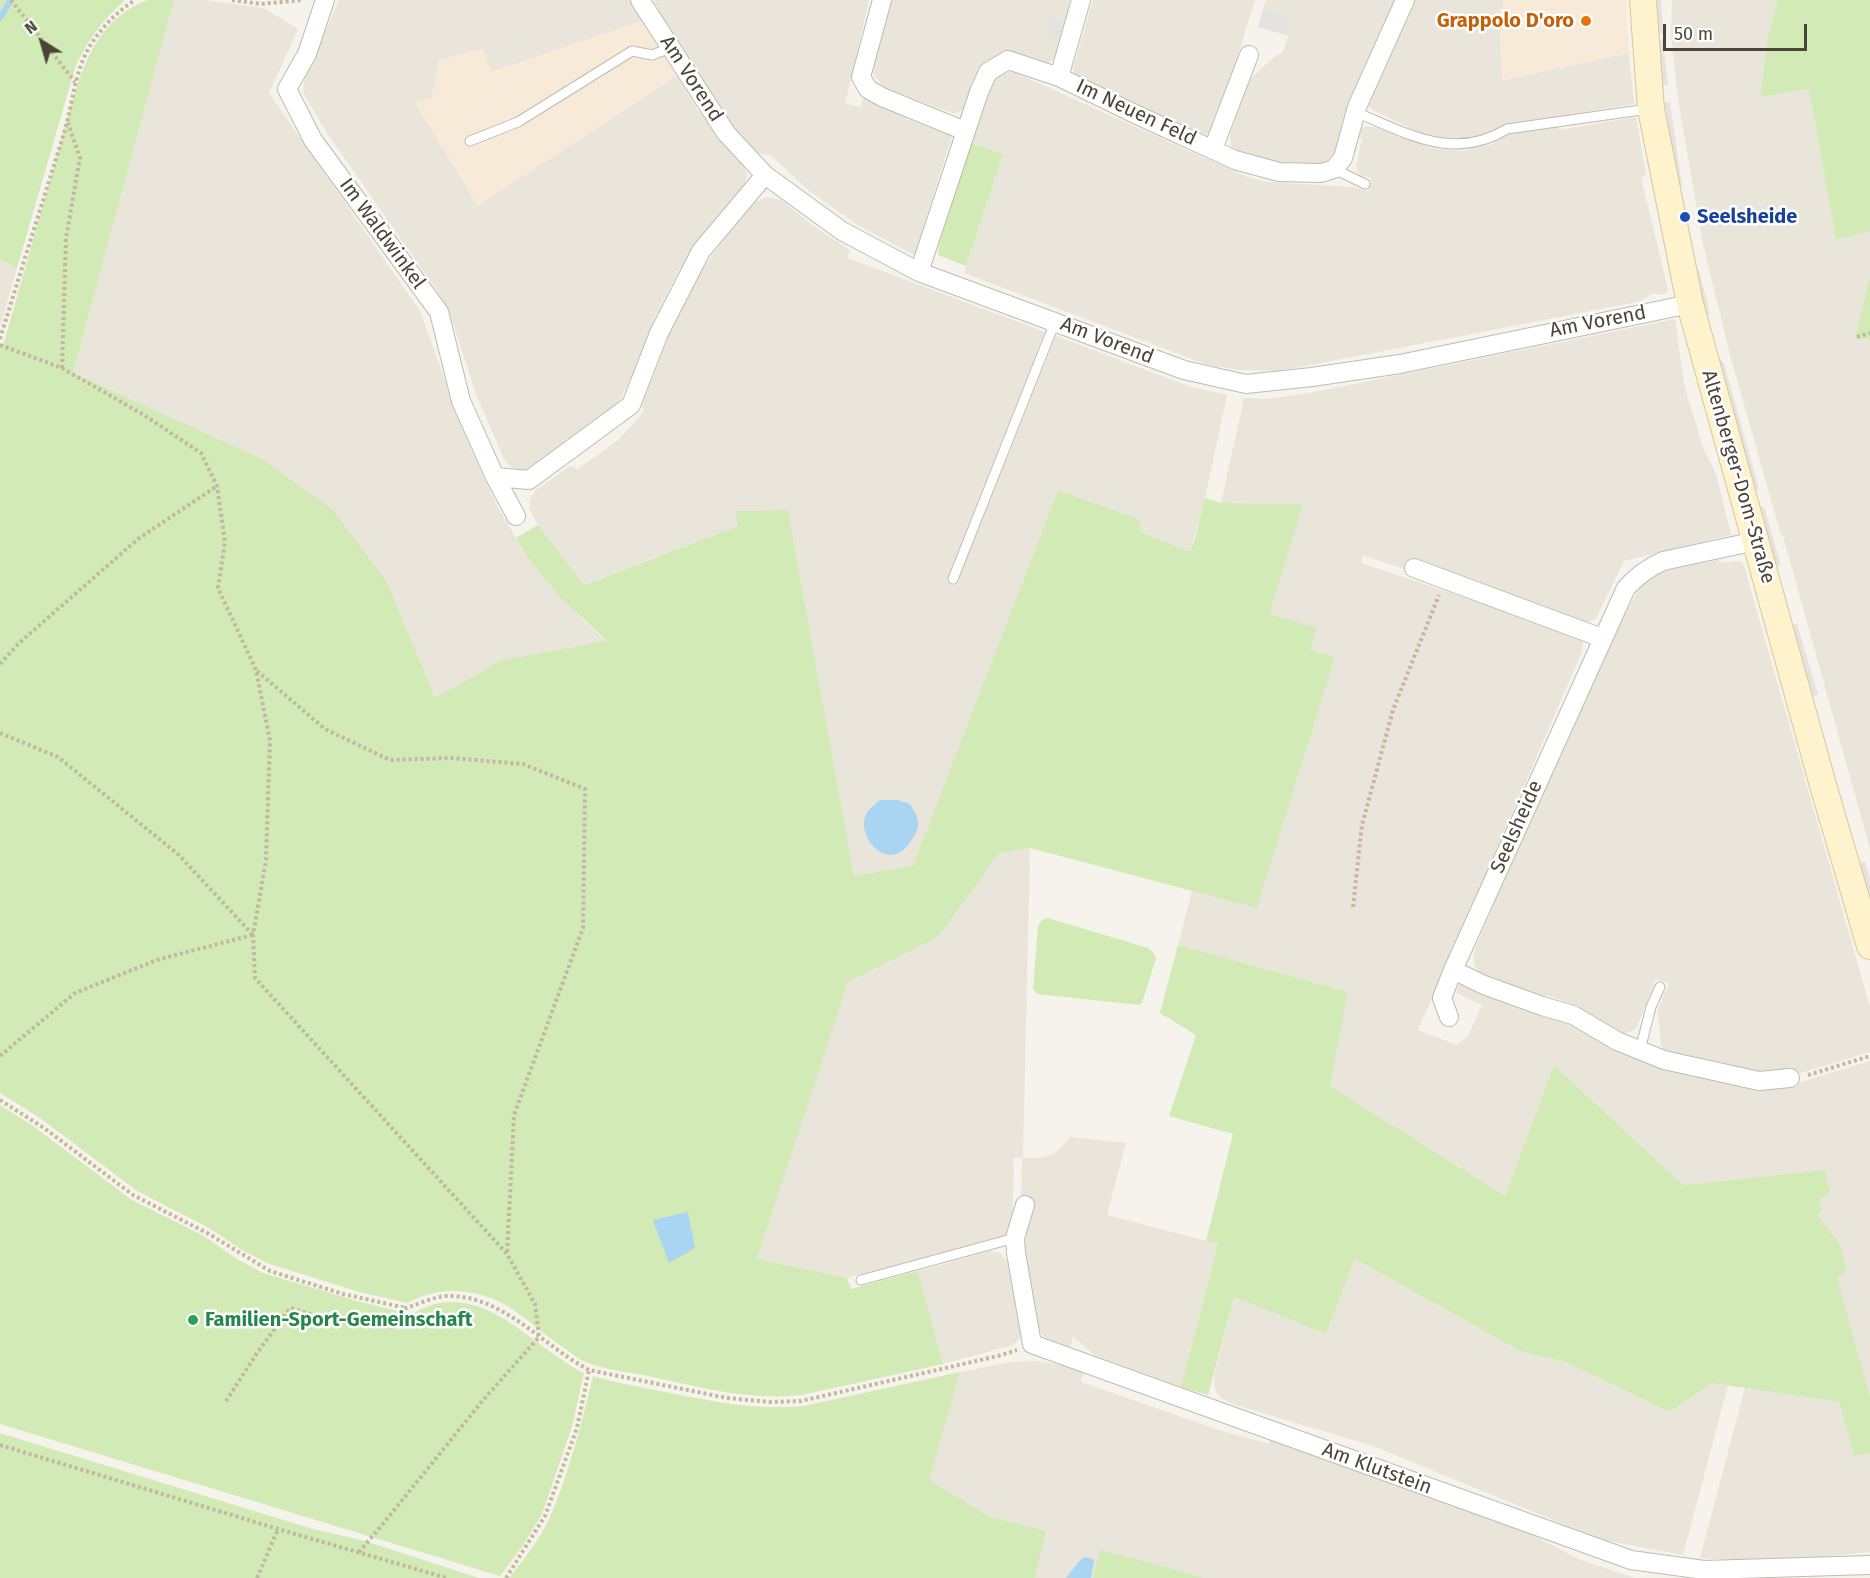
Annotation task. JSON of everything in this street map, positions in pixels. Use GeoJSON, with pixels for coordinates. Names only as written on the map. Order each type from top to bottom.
{"type":"FeatureCollection","features":[{"type":"Feature","properties":{"kind":"main road","name":"Altenberger-Dom-Straße"},"geometry":{"type":"LineString","coordinates":[[1643,0],[1651,109],[1690,304],[1870,946]]}},
{"type":"Feature","properties":{"kind":"street","name":"Im Waldwinkel"},"geometry":{"type":"LineString","coordinates":[[325,0],[307,54],[287,89],[313,140],[439,312],[461,401],[495,477],[516,516]]}},
{"type":"Feature","properties":{"kind":"street","name":"Am Vorend"},"geometry":{"type":"LineString","coordinates":[[640,0],[726,133],[765,175],[842,231],[919,272],[1184,370],[1246,384],[1312,377],[1400,364],[1690,304]]}},
{"type":"Feature","properties":{"kind":"street"},"geometry":{"type":"LineString","coordinates":[[882,0],[861,77],[868,89],[965,131]]}},
{"type":"Feature","properties":{"kind":"street","name":"Im Neuen Feld"},"geometry":{"type":"LineString","coordinates":[[1059,76],[1081,0]]}},
{"type":"Feature","properties":{"kind":"street"},"geometry":{"type":"LineString","coordinates":[[1334,169],[1342,158],[1355,112],[1405,0]]}},
{"type":"Feature","properties":{"kind":"street","name":"Im Neuen Feld"},"geometry":{"type":"LineString","coordinates":[[1213,149],[1249,56]]}},
{"type":"Feature","properties":{"kind":"street","name":"Im Neuen Feld"},"geometry":{"type":"LineString","coordinates":[[919,272],[965,131],[988,72],[1008,60],[1059,76],[1235,160],[1278,172],[1321,173],[1334,169]]}},
{"type":"Feature","properties":{"kind":"street"},"geometry":{"type":"LineString","coordinates":[[495,477],[529,480],[631,405],[659,333],[701,251],[765,175]]}},
{"type":"Feature","properties":{"kind":"street","name":"Seelsheide"},"geometry":{"type":"LineString","coordinates":[[1449,1017],[1442,998],[1453,970],[1626,588],[1636,577],[1663,561],[1756,541]]}},
{"type":"Feature","properties":{"kind":"street"},"geometry":{"type":"LineString","coordinates":[[1414,568],[1602,638]]}},
{"type":"Feature","properties":{"kind":"street"},"geometry":{"type":"LineString","coordinates":[[1453,970],[1484,985],[1573,1015],[1614,1040],[1664,1060],[1748,1080],[1770,1082],[1790,1078]]}},
{"type":"Feature","properties":{"kind":"street"},"geometry":{"type":"LineString","coordinates":[[1025,1204],[1015,1238],[1032,1344]]}},
{"type":"Feature","properties":{"kind":"street","name":"Am Klutstein"},"geometry":{"type":"LineString","coordinates":[[1032,1344],[1631,1560],[1703,1574],[1870,1565]]}},
{"type":"Feature","properties":{"kind":"lane"},"geometry":{"type":"LineString","coordinates":[[470,141],[518,122],[632,51],[652,55],[670,48]]}},
{"type":"Feature","properties":{"kind":"lane"},"geometry":{"type":"LineString","coordinates":[[1355,112],[1426,141],[1450,145],[1493,138],[1507,129],[1651,109]]}},
{"type":"Feature","properties":{"kind":"lane"},"geometry":{"type":"LineString","coordinates":[[1334,169],[1365,184]]}},
{"type":"Feature","properties":{"kind":"lane"},"geometry":{"type":"LineString","coordinates":[[952,579],[1055,322]]}},
{"type":"Feature","properties":{"kind":"lane"},"geometry":{"type":"LineString","coordinates":[[1640,1050],[1660,987]]}},
{"type":"Feature","properties":{"kind":"lane"},"geometry":{"type":"LineString","coordinates":[[861,1280],[1015,1238]]}},
{"type":"Feature","properties":{"kind":"path"},"geometry":{"type":"LineString","coordinates":[[11,0],[76,82]]}},
{"type":"Feature","properties":{"kind":"path"},"geometry":{"type":"LineString","coordinates":[[0,339],[86,55],[96,36],[121,9],[135,0]]}},
{"type":"Feature","properties":{"kind":"path"},"geometry":{"type":"LineString","coordinates":[[232,0],[261,4],[301,0]]}},
{"type":"Feature","properties":{"kind":"path"},"geometry":{"type":"LineString","coordinates":[[62,368],[66,238],[80,158],[67,122]]}},
{"type":"Feature","properties":{"kind":"path"},"geometry":{"type":"LineString","coordinates":[[1857,338],[1870,333]]}},
{"type":"Feature","properties":{"kind":"path"},"geometry":{"type":"LineString","coordinates":[[0,345],[62,368],[144,415],[201,453],[217,486],[225,542],[218,588],[256,670],[270,741],[266,860],[253,935],[255,978],[507,1254],[535,1304],[539,1337],[483,1399],[359,1552]]}},
{"type":"Feature","properties":{"kind":"path"},"geometry":{"type":"LineString","coordinates":[[0,664],[18,644],[138,539],[217,486]]}},
{"type":"Feature","properties":{"kind":"path"},"geometry":{"type":"LineString","coordinates":[[1353,907],[1362,825],[1393,710],[1445,581]]}},
{"type":"Feature","properties":{"kind":"path"},"geometry":{"type":"LineString","coordinates":[[256,670],[325,729],[390,760],[451,758],[523,764],[585,789],[583,928],[514,1115],[507,1254]]}},
{"type":"Feature","properties":{"kind":"path"},"geometry":{"type":"LineString","coordinates":[[0,733],[58,757],[179,855],[253,935]]}},
{"type":"Feature","properties":{"kind":"path"},"geometry":{"type":"LineString","coordinates":[[0,1056],[75,993],[157,960],[253,935]]}},
{"type":"Feature","properties":{"kind":"path"},"geometry":{"type":"LineString","coordinates":[[1790,1078],[1798,1078],[1870,1056]]}},
{"type":"Feature","properties":{"kind":"path"},"geometry":{"type":"LineString","coordinates":[[0,1100],[44,1128],[133,1195],[209,1234],[270,1271],[344,1294],[406,1308],[444,1296],[464,1297],[501,1310],[571,1360],[589,1370],[736,1400],[801,1401],[998,1356],[1032,1344]]}},
{"type":"Feature","properties":{"kind":"path"},"geometry":{"type":"LineString","coordinates":[[226,1401],[290,1308],[330,1321],[366,1327],[394,1327],[406,1308]]}},
{"type":"Feature","properties":{"kind":"path"},"geometry":{"type":"LineString","coordinates":[[506,1578],[545,1516],[577,1428],[589,1370]]}},
{"type":"Feature","properties":{"kind":"path"},"geometry":{"type":"LineString","coordinates":[[0,1445],[278,1530],[447,1578]]}},
{"type":"Feature","properties":{"kind":"path"},"geometry":{"type":"LineString","coordinates":[[256,1578],[278,1530]]}},
{"type":"Feature","properties":{"kind":"shaded area"},"geometry":{"type":"Polygon","coordinates":[[[174,0],[204,0],[264,8],[298,29],[269,93],[420,311],[463,430],[495,502],[516,538],[529,559],[583,620],[607,642],[502,660],[435,699],[387,582],[73,373],[174,0]]]}},
{"type":"Feature","properties":{"kind":"shaded area"},"geometry":{"type":"Polygon","coordinates":[[[339,0],[632,0],[643,21],[491,72],[483,49],[439,60],[432,97],[416,103],[477,205],[677,76],[697,109],[744,165],[747,175],[744,186],[694,246],[678,272],[654,319],[635,370],[621,398],[611,411],[529,470],[515,470],[505,461],[477,397],[453,323],[440,295],[327,133],[306,98],[303,90],[305,77],[339,0]]]}},
{"type":"Feature","properties":{"kind":"shaded area"},"geometry":{"type":"Polygon","coordinates":[[[654,0],[869,0],[845,104],[860,107],[865,96],[908,113],[906,119],[952,136],[915,253],[859,226],[808,190],[772,156],[753,152],[732,130],[663,22],[654,0]]]}},
{"type":"Feature","properties":{"kind":"shaded area"},"geometry":{"type":"Polygon","coordinates":[[[888,0],[1074,0],[1067,22],[1051,17],[1061,42],[1055,58],[1042,64],[1017,55],[964,109],[952,113],[885,88],[875,77],[873,65],[888,0]]]}},
{"type":"Feature","properties":{"kind":"shaded area"},"geometry":{"type":"Polygon","coordinates":[[[1093,0],[1255,0],[1216,126],[1211,133],[1201,135],[1075,76],[1073,68],[1093,0]]]}},
{"type":"Feature","properties":{"kind":"shaded area"},"geometry":{"type":"Polygon","coordinates":[[[1266,0],[1397,0],[1337,155],[1326,164],[1317,166],[1275,164],[1237,152],[1231,146],[1230,136],[1246,83],[1275,56],[1282,53],[1294,20],[1263,9],[1266,0]]]}},
{"type":"Feature","properties":{"kind":"shaded area"},"geometry":{"type":"Polygon","coordinates":[[[1410,0],[1503,0],[1503,8],[1499,8],[1503,80],[1629,53],[1634,104],[1505,126],[1480,138],[1452,141],[1426,136],[1373,110],[1367,104],[1410,0]]]}},
{"type":"Feature","properties":{"kind":"shaded area"},"geometry":{"type":"Polygon","coordinates":[[[1503,0],[1626,0],[1629,53],[1502,80],[1499,8],[1503,8],[1503,0]]]}},
{"type":"Feature","properties":{"kind":"shaded area"},"geometry":{"type":"Polygon","coordinates":[[[1656,0],[1661,0],[1663,33],[1657,34],[1656,0]]]}},
{"type":"Feature","properties":{"kind":"shaded area"},"geometry":{"type":"Polygon","coordinates":[[[1672,0],[1778,0],[1768,36],[1760,97],[1809,89],[1836,240],[1870,231],[1870,275],[1855,338],[1870,340],[1870,849],[1730,355],[1703,244],[1678,100],[1671,34],[1672,0]]]}},
{"type":"Feature","properties":{"kind":"shaded area"},"geometry":{"type":"Polygon","coordinates":[[[1263,9],[1294,20],[1289,36],[1258,27],[1263,9]]]}},
{"type":"Feature","properties":{"kind":"shaded area"},"geometry":{"type":"Polygon","coordinates":[[[1051,17],[1067,22],[1061,42],[1044,37],[1051,17]]]}},
{"type":"Feature","properties":{"kind":"shaded area"},"geometry":{"type":"Polygon","coordinates":[[[643,21],[677,76],[478,206],[415,103],[432,97],[439,60],[483,49],[491,72],[643,21]]]}},
{"type":"Feature","properties":{"kind":"shaded area"},"geometry":{"type":"Polygon","coordinates":[[[1663,40],[1668,85],[1662,85],[1658,41],[1663,40]]]}},
{"type":"Feature","properties":{"kind":"shaded area"},"geometry":{"type":"Polygon","coordinates":[[[1009,72],[1016,73],[1245,176],[1267,182],[1352,187],[1368,191],[1371,178],[1360,175],[1356,167],[1362,139],[1356,137],[1361,128],[1366,126],[1391,130],[1431,148],[1463,151],[1494,144],[1495,140],[1505,133],[1558,124],[1559,130],[1636,117],[1646,174],[1641,178],[1668,289],[1667,293],[1662,295],[1653,293],[1642,301],[1280,371],[1239,370],[1208,365],[964,273],[1003,154],[971,143],[989,84],[999,75],[1009,72]]]}},
{"type":"Feature","properties":{"kind":"shaded area"},"geometry":{"type":"Polygon","coordinates":[[[1670,102],[1682,185],[1676,186],[1664,103],[1670,102]]]}},
{"type":"Feature","properties":{"kind":"shaded area"},"geometry":{"type":"Polygon","coordinates":[[[767,197],[781,200],[812,225],[850,250],[847,258],[1045,332],[972,517],[982,520],[1056,336],[1191,387],[1227,395],[1205,498],[1190,552],[1143,533],[1139,529],[1141,520],[1058,490],[913,867],[854,876],[788,510],[736,511],[738,526],[583,585],[553,547],[529,508],[530,499],[536,490],[570,466],[578,469],[617,441],[638,419],[644,410],[641,405],[642,401],[674,321],[701,271],[735,224],[757,201],[767,197]]]}},
{"type":"Feature","properties":{"kind":"shaded area"},"geometry":{"type":"Polygon","coordinates":[[[0,260],[17,268],[0,327],[0,260]]]}},
{"type":"Feature","properties":{"kind":"shaded area"},"geometry":{"type":"Polygon","coordinates":[[[1699,270],[1710,314],[1705,315],[1694,271],[1699,270]]]}},
{"type":"Feature","properties":{"kind":"shaded area"},"geometry":{"type":"Polygon","coordinates":[[[1675,319],[1684,384],[1703,448],[1716,474],[1731,535],[1624,561],[1596,618],[1586,624],[1363,555],[1361,563],[1502,610],[1583,642],[1582,652],[1418,1030],[1457,1045],[1468,1036],[1482,1005],[1456,993],[1460,983],[1569,1023],[1627,1056],[1692,1077],[1699,1073],[1784,1087],[1870,1061],[1870,1397],[1836,1278],[1841,1246],[1816,1215],[1825,1170],[1683,1185],[1554,1065],[1505,1196],[1330,1086],[1348,992],[1178,945],[1192,891],[1257,907],[1335,657],[1310,650],[1316,628],[1268,614],[1302,504],[1221,503],[1244,398],[1267,399],[1310,393],[1675,319]]]}},
{"type":"Feature","properties":{"kind":"shaded area"},"geometry":{"type":"Polygon","coordinates":[[[1716,355],[1724,363],[1759,489],[1754,491],[1716,355]]]}},
{"type":"Feature","properties":{"kind":"shaded area"},"geometry":{"type":"Polygon","coordinates":[[[1764,507],[1781,565],[1775,566],[1759,508],[1764,507]]]}},
{"type":"Feature","properties":{"kind":"shaded area"},"geometry":{"type":"Polygon","coordinates":[[[1718,560],[1723,563],[1742,562],[1744,566],[1870,1007],[1870,1052],[1797,1074],[1796,1071],[1781,1074],[1750,1073],[1663,1049],[1658,1009],[1669,983],[1655,979],[1637,1026],[1634,1030],[1625,1033],[1577,1006],[1546,995],[1544,1000],[1486,979],[1478,973],[1473,959],[1475,949],[1507,873],[1615,633],[1644,580],[1672,569],[1718,560]]]}},
{"type":"Feature","properties":{"kind":"shaded area"},"geometry":{"type":"Polygon","coordinates":[[[1797,624],[1818,695],[1812,697],[1792,625],[1797,624]]]}},
{"type":"Feature","properties":{"kind":"shaded area"},"geometry":{"type":"Polygon","coordinates":[[[1030,848],[1023,1158],[1051,1155],[1059,1150],[1070,1137],[1126,1143],[1107,1215],[1218,1244],[1181,1387],[1094,1355],[1073,1336],[1070,1348],[1046,1338],[1041,1333],[1036,1325],[1020,1255],[1022,1158],[1014,1158],[1012,1224],[1007,1234],[1003,1236],[847,1278],[757,1259],[848,981],[938,937],[998,853],[1030,848]]]}},
{"type":"Feature","properties":{"kind":"shaded area"},"geometry":{"type":"Polygon","coordinates":[[[1865,862],[1870,879],[1870,901],[1859,863],[1865,862]]]}},
{"type":"Feature","properties":{"kind":"shaded area"},"geometry":{"type":"Polygon","coordinates":[[[991,1251],[1000,1253],[1007,1262],[1022,1330],[1020,1338],[1013,1345],[943,1364],[918,1271],[991,1251]]]}},
{"type":"Feature","properties":{"kind":"shaded area"},"geometry":{"type":"Polygon","coordinates":[[[1355,1259],[1522,1352],[1563,1361],[1670,1412],[1712,1383],[1728,1385],[1683,1555],[1602,1540],[1373,1446],[1246,1408],[1220,1397],[1215,1389],[1214,1376],[1234,1297],[1326,1334],[1355,1259]]]}},
{"type":"Feature","properties":{"kind":"shaded area"},"geometry":{"type":"Polygon","coordinates":[[[1037,1361],[1064,1365],[1083,1371],[1081,1382],[1219,1430],[1269,1444],[1271,1436],[1523,1530],[1580,1560],[1635,1578],[1205,1578],[1101,1549],[1093,1578],[1035,1578],[1045,1531],[990,1517],[928,1480],[960,1372],[1010,1362],[1037,1361]]]}},
{"type":"Feature","properties":{"kind":"shaded area"},"geometry":{"type":"Polygon","coordinates":[[[1745,1388],[1839,1402],[1854,1456],[1870,1454],[1870,1552],[1772,1562],[1700,1558],[1745,1388]]]}},
{"type":"Feature","properties":{"kind":"green space"},"geometry":{"type":"Polygon","coordinates":[[[0,0],[125,0],[97,30],[76,65],[17,268],[0,260],[0,0]]]}},
{"type":"Feature","properties":{"kind":"green space"},"geometry":{"type":"Polygon","coordinates":[[[148,0],[174,0],[73,373],[262,459],[333,510],[387,582],[435,698],[502,660],[607,641],[560,597],[529,559],[516,538],[538,525],[584,585],[738,526],[735,511],[788,510],[854,876],[913,866],[1058,490],[1141,520],[1139,529],[1143,533],[1190,552],[1205,498],[1221,503],[1303,504],[1269,614],[1317,628],[1310,650],[1335,657],[1257,908],[1030,848],[999,853],[938,937],[848,982],[757,1259],[847,1278],[851,1289],[918,1271],[943,1364],[802,1395],[783,1396],[725,1392],[601,1367],[577,1357],[504,1304],[480,1295],[456,1291],[443,1292],[408,1303],[359,1292],[267,1263],[209,1228],[137,1191],[40,1118],[0,1093],[0,348],[4,342],[84,68],[96,43],[106,29],[132,7],[148,0]]]}},
{"type":"Feature","properties":{"kind":"green space"},"geometry":{"type":"Polygon","coordinates":[[[1778,0],[1870,0],[1870,231],[1836,240],[1809,89],[1760,97],[1768,36],[1778,0]]]}},
{"type":"Feature","properties":{"kind":"green space"},"geometry":{"type":"Polygon","coordinates":[[[971,143],[1003,154],[966,266],[938,255],[939,244],[971,143]]]}},
{"type":"Feature","properties":{"kind":"green space"},"geometry":{"type":"Polygon","coordinates":[[[1870,275],[1870,340],[1855,338],[1870,275]]]}},
{"type":"Feature","properties":{"kind":"green space"},"geometry":{"type":"Polygon","coordinates":[[[1048,918],[1148,948],[1153,952],[1156,958],[1142,1003],[1139,1005],[1037,994],[1033,989],[1038,926],[1042,920],[1048,918]]]}},
{"type":"Feature","properties":{"kind":"green space"},"geometry":{"type":"Polygon","coordinates":[[[1178,945],[1348,992],[1330,1086],[1505,1196],[1554,1065],[1683,1185],[1825,1170],[1830,1192],[1819,1200],[1822,1210],[1817,1215],[1841,1246],[1846,1270],[1837,1278],[1870,1397],[1870,1454],[1854,1456],[1839,1402],[1712,1383],[1670,1412],[1563,1361],[1522,1352],[1355,1259],[1326,1334],[1234,1297],[1208,1395],[1181,1387],[1218,1244],[1206,1241],[1233,1134],[1169,1116],[1196,1035],[1160,1013],[1178,945]]]}},
{"type":"Feature","properties":{"kind":"green space","name":"Familien-Sport-Gemeinschaft"},"geometry":{"type":"Polygon","coordinates":[[[0,1105],[33,1126],[132,1200],[204,1236],[237,1259],[263,1273],[398,1311],[390,1323],[398,1330],[409,1317],[428,1306],[452,1302],[470,1304],[517,1327],[569,1365],[584,1373],[572,1427],[542,1514],[522,1547],[500,1576],[0,1424],[0,1105]]]}},
{"type":"Feature","properties":{"kind":"green space"},"geometry":{"type":"Polygon","coordinates":[[[960,1372],[929,1480],[990,1517],[1046,1531],[1035,1578],[509,1578],[537,1541],[550,1517],[580,1429],[593,1376],[717,1402],[786,1407],[804,1406],[960,1372]]]}},
{"type":"Feature","properties":{"kind":"green space"},"geometry":{"type":"Polygon","coordinates":[[[0,1433],[313,1529],[365,1541],[479,1578],[0,1578],[0,1433]]]}},
{"type":"Feature","properties":{"kind":"green space"},"geometry":{"type":"Polygon","coordinates":[[[1100,1549],[1205,1578],[1093,1578],[1100,1549]]]}},
{"type":"Feature","properties":{"kind":"water"},"geometry":{"type":"Polygon","coordinates":[[[880,800],[897,800],[910,804],[917,817],[916,833],[906,848],[896,854],[883,853],[867,838],[864,824],[866,814],[880,800]]]}},
{"type":"Feature","properties":{"kind":"water"},"geometry":{"type":"Polygon","coordinates":[[[688,1212],[695,1248],[669,1263],[653,1220],[688,1212]]]}},
{"type":"Feature","properties":{"kind":"water"},"geometry":{"type":"Polygon","coordinates":[[[1086,1557],[1094,1560],[1091,1578],[1066,1578],[1081,1559],[1086,1557]]]}},
{"type":"Feature","properties":{"kind":"waterway"},"geometry":{"type":"LineString","coordinates":[[0,18],[11,0]]}},
{"type":"Feature","properties":{"kind":"place","name":"Grappolo D'oro"},"geometry":{"type":"Point","coordinates":[1586,21]}},
{"type":"Feature","properties":{"kind":"place","name":"Seelsheide"},"geometry":{"type":"Point","coordinates":[1685,217]}},
{"type":"Feature","properties":{"kind":"place","name":"Familien-Sport-Gemeinschaft"},"geometry":{"type":"Point","coordinates":[193,1320]}}]}
